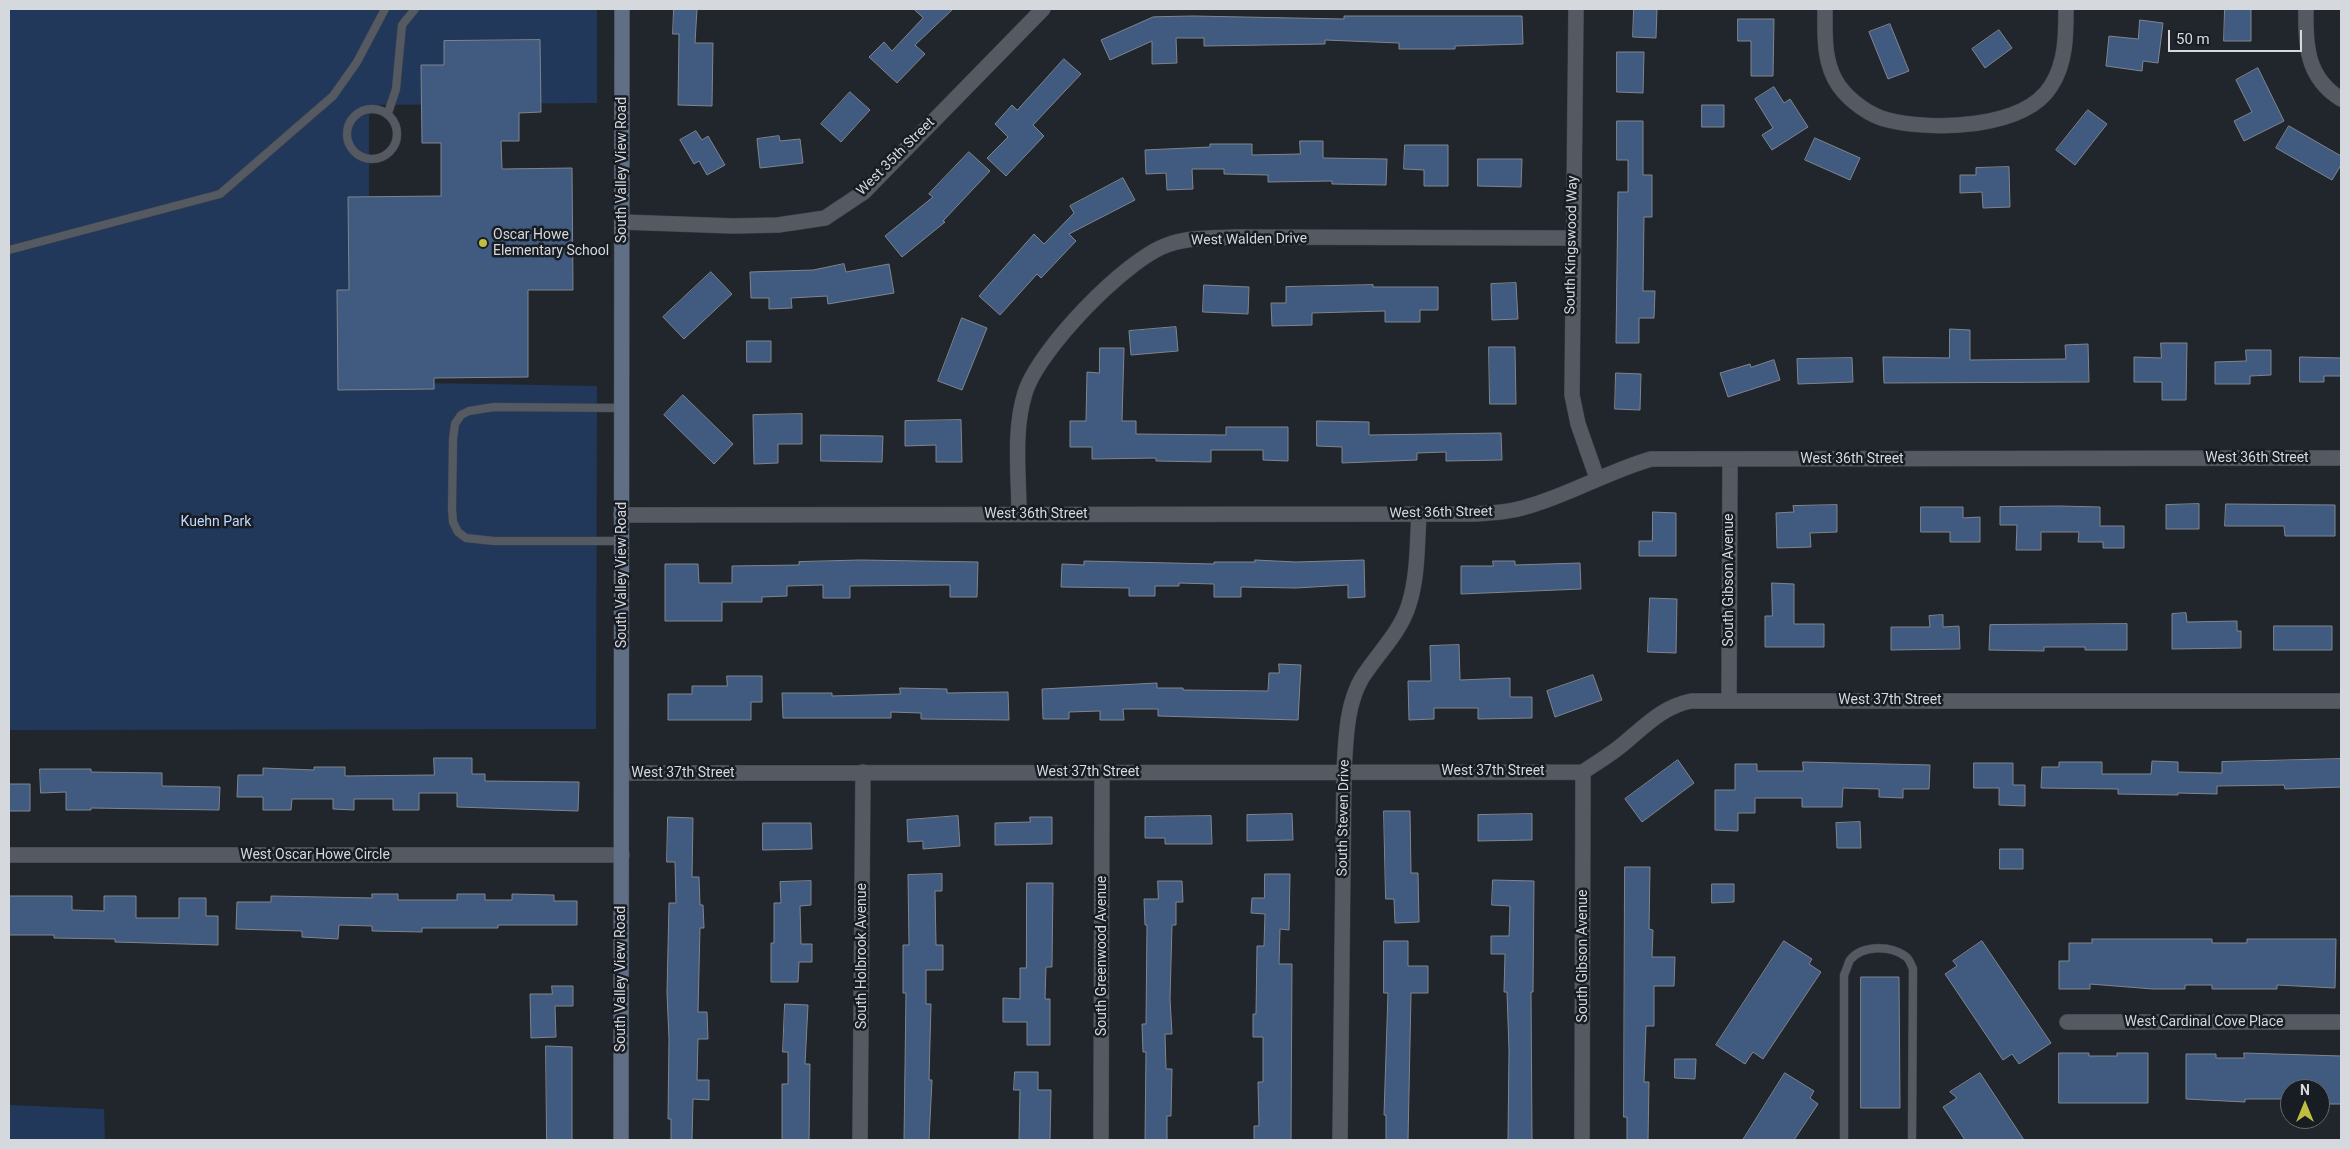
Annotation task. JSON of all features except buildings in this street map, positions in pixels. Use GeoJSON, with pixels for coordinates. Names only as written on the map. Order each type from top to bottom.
{"type":"FeatureCollection","features":[{"type":"Feature","properties":{"kind":"street","name":"South Valley View Road"},"geometry":{"type":"LineString","coordinates":[[621,1140],[622,9]]}},
{"type":"Feature","properties":{"kind":"street","name":"West 35th Street"},"geometry":{"type":"LineString","coordinates":[[622,222],[742,226],[802,223],[825,218],[864,192],[1043,9]]}},
{"type":"Feature","properties":{"kind":"street","name":"South Kingswood Way"},"geometry":{"type":"LineString","coordinates":[[1576,9],[1572,238],[1572,395],[1578,424],[1597,478]]}},
{"type":"Feature","properties":{"kind":"street"},"geometry":{"type":"LineString","coordinates":[[1825,9],[1825,46],[1829,66],[1839,86],[1850,98],[1864,109],[1887,120],[1941,124],[1984,123],[2002,119],[2031,107],[2040,99],[2051,87],[2061,66],[2066,42],[2066,9]]}},
{"type":"Feature","properties":{"kind":"street"},"geometry":{"type":"LineString","coordinates":[[2306,9],[2306,47],[2309,62],[2320,82],[2341,99]]}},
{"type":"Feature","properties":{"kind":"street","name":"West Walden Drive"},"geometry":{"type":"LineString","coordinates":[[1019,514],[1020,419],[1025,392],[1033,376],[1045,355],[1084,311],[1125,272],[1148,255],[1168,244],[1190,240],[1235,237],[1572,238]]}},
{"type":"Feature","properties":{"kind":"street","name":"West 36th Street"},"geometry":{"type":"LineString","coordinates":[[622,515],[1500,513],[1529,506],[1597,478],[1651,459],[2341,458]]}},
{"type":"Feature","properties":{"kind":"street","name":"South Gibson Avenue"},"geometry":{"type":"LineString","coordinates":[[1729,700],[1730,459]]}},
{"type":"Feature","properties":{"kind":"street","name":"South Steven Drive"},"geometry":{"type":"LineString","coordinates":[[1340,1140],[1344,770],[1349,717],[1361,680],[1387,645],[1409,606],[1414,578],[1419,514]]}},
{"type":"Feature","properties":{"kind":"street","name":"West 37th Street"},"geometry":{"type":"LineString","coordinates":[[622,773],[1344,770],[1583,772],[1622,745],[1660,713],[1676,704],[1691,701],[2341,701]]}},
{"type":"Feature","properties":{"kind":"street","name":"South Holbrook Avenue"},"geometry":{"type":"LineString","coordinates":[[860,1140],[863,772]]}},
{"type":"Feature","properties":{"kind":"street","name":"South Greenwood Avenue"},"geometry":{"type":"LineString","coordinates":[[1101,1140],[1102,772]]}},
{"type":"Feature","properties":{"kind":"street","name":"South Gibson Avenue"},"geometry":{"type":"LineString","coordinates":[[1582,1140],[1583,772]]}},
{"type":"Feature","properties":{"kind":"street","name":"West Oscar Howe Circle"},"geometry":{"type":"LineString","coordinates":[[9,855],[622,855]]}},
{"type":"Feature","properties":{"kind":"street","name":"West Cardinal Cove Place"},"geometry":{"type":"LineString","coordinates":[[2067,1022],[2341,1022]]}},
{"type":"Feature","properties":{"kind":"lane"},"geometry":{"type":"LineString","coordinates":[[9,250],[220,194],[333,96],[357,62],[385,9]]}},
{"type":"Feature","properties":{"kind":"lane"},"geometry":{"type":"LineString","coordinates":[[388,113],[396,89],[402,25],[416,9]]}},
{"type":"Feature","properties":{"kind":"lane"},"geometry":{"type":"LineString","coordinates":[[368,109],[388,113],[396,125],[398,133],[393,149],[387,155],[372,160],[356,154],[347,140],[347,132],[354,117],[368,109]]}},
{"type":"Feature","properties":{"kind":"lane"},"geometry":{"type":"LineString","coordinates":[[622,408],[494,408],[469,411],[461,415],[455,424],[453,439],[452,509],[453,522],[458,532],[466,538],[494,541],[622,541]]}},
{"type":"Feature","properties":{"kind":"lane"},"geometry":{"type":"LineString","coordinates":[[1844,1140],[1844,975],[1850,960],[1860,953],[1882,948],[1895,950],[1907,957],[1913,969],[1912,1140]]}},
{"type":"Feature","properties":{"kind":"green space","name":"Kuehn Park"},"geometry":{"type":"Polygon","coordinates":[[[9,9],[597,9],[597,103],[369,105],[369,382],[597,386],[596,729],[9,730],[9,9]]]}},
{"type":"Feature","properties":{"kind":"green space"},"geometry":{"type":"Polygon","coordinates":[[[9,1105],[104,1109],[105,1140],[9,1140],[9,1105]]]}},
{"type":"Feature","properties":{"kind":"place","name":"Oscar Howe Elementary School"},"geometry":{"type":"Point","coordinates":[483,243]}}]}
